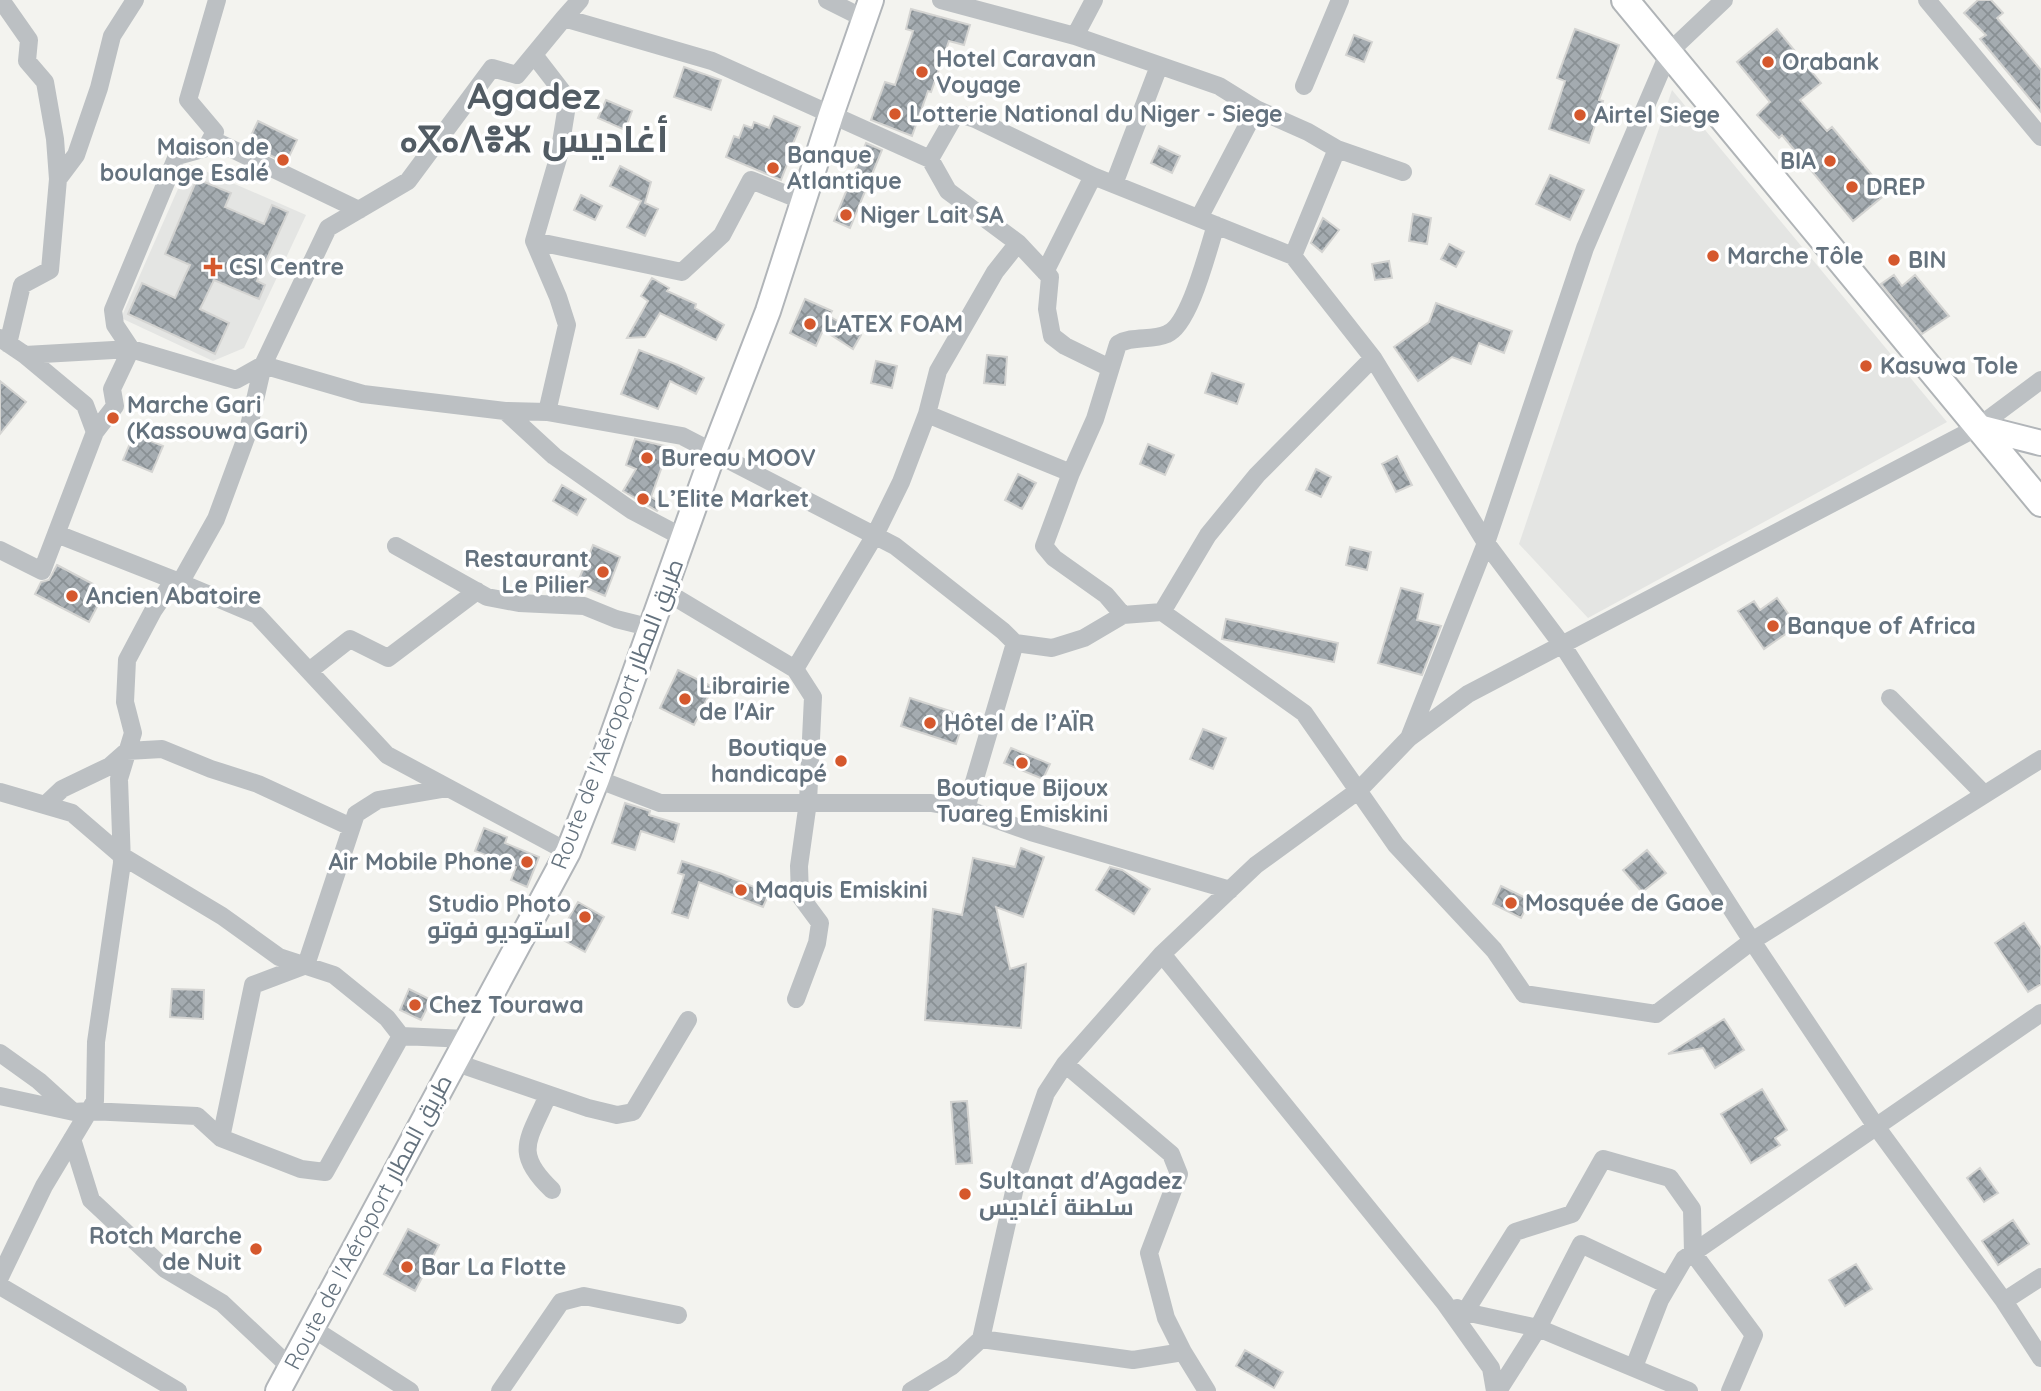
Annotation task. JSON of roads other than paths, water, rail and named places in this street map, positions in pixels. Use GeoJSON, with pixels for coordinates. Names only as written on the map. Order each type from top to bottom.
{"type":"FeatureCollection","features":[{"type":"Feature","properties":{"kind":"main road"},"geometry":{"type":"LineString","coordinates":[[1625,0],[2041,503]]}},
{"type":"Feature","properties":{"kind":"main road","name":"Route de l'Aéroport طريق المطار"},"geometry":{"type":"LineString","coordinates":[[278,1391],[568,852],[768,311],[868,10]]}},
{"type":"Feature","properties":{"kind":"main road"},"geometry":{"type":"LineString","coordinates":[[1978,427],[2041,443]]}},
{"type":"Feature","properties":{"kind":"street"},"geometry":{"type":"LineString","coordinates":[[1,0],[29,40],[27,61],[45,82],[55,139],[58,179],[50,270],[22,285],[4,341],[85,405],[95,432]]}},
{"type":"Feature","properties":{"kind":"street"},"geometry":{"type":"LineString","coordinates":[[58,179],[76,155],[99,88],[112,36],[135,0]]}},
{"type":"Feature","properties":{"kind":"street"},"geometry":{"type":"LineString","coordinates":[[131,349],[115,326],[113,310],[177,156],[205,148],[215,132],[188,100],[217,0]]}},
{"type":"Feature","properties":{"kind":"street"},"geometry":{"type":"LineString","coordinates":[[0,1277],[44,1186],[72,1139],[81,1112],[95,1101],[96,1041],[122,856],[119,779],[133,733],[125,702],[127,660],[153,611],[177,582],[216,519],[247,435],[263,365],[328,228],[408,181],[492,68],[517,75],[580,0]]}},
{"type":"Feature","properties":{"kind":"street"},"geometry":{"type":"LineString","coordinates":[[827,0],[868,10]]}},
{"type":"Feature","properties":{"kind":"street"},"geometry":{"type":"LineString","coordinates":[[941,0],[1075,36],[1219,86],[1256,109],[1308,132],[1337,149],[1403,172]]}},
{"type":"Feature","properties":{"kind":"street"},"geometry":{"type":"LineString","coordinates":[[1075,36],[1094,0]]}},
{"type":"Feature","properties":{"kind":"street"},"geometry":{"type":"LineString","coordinates":[[1304,86],[1340,0]]}},
{"type":"Feature","properties":{"kind":"street"},"geometry":{"type":"LineString","coordinates":[[1409,738],[1486,543],[1585,248],[1669,52],[1724,0]]}},
{"type":"Feature","properties":{"kind":"street"},"geometry":{"type":"LineString","coordinates":[[1927,0],[2041,137]]}},
{"type":"Feature","properties":{"kind":"street"},"geometry":{"type":"LineString","coordinates":[[564,18],[712,61],[930,159],[948,191],[1018,243],[1050,277],[1047,309],[1052,336],[1065,346],[1110,368]]}},
{"type":"Feature","properties":{"kind":"street"},"geometry":{"type":"LineString","coordinates":[[534,55],[568,99],[559,155],[534,240],[567,325],[547,412]]}},
{"type":"Feature","properties":{"kind":"street"},"geometry":{"type":"LineString","coordinates":[[1114,184],[1159,66]]}},
{"type":"Feature","properties":{"kind":"street"},"geometry":{"type":"LineString","coordinates":[[1123,615],[1106,595],[1054,558],[1044,546],[1070,473],[1095,419],[1118,344],[1124,340],[1166,335],[1177,327],[1195,292],[1207,222],[1256,109]]}},
{"type":"Feature","properties":{"kind":"street"},"geometry":{"type":"LineString","coordinates":[[930,159],[954,117],[963,115],[1093,176],[1293,256],[1373,358],[1486,543],[1563,646],[1752,941],[1875,1125],[2004,1301],[2041,1358]]}},
{"type":"Feature","properties":{"kind":"street"},"geometry":{"type":"LineString","coordinates":[[211,139],[359,210]]}},
{"type":"Feature","properties":{"kind":"street"},"geometry":{"type":"LineString","coordinates":[[1293,256],[1337,149]]}},
{"type":"Feature","properties":{"kind":"street"},"geometry":{"type":"LineString","coordinates":[[1045,272],[1093,176]]}},
{"type":"Feature","properties":{"kind":"street"},"geometry":{"type":"LineString","coordinates":[[534,240],[682,272],[722,235],[751,180],[803,201]]}},
{"type":"Feature","properties":{"kind":"street"},"geometry":{"type":"LineString","coordinates":[[795,669],[875,536],[901,482],[927,414],[938,371],[995,272],[1018,243]]}},
{"type":"Feature","properties":{"kind":"street"},"geometry":{"type":"LineString","coordinates":[[0,550],[42,570],[95,432],[115,406],[112,389],[131,349]]}},
{"type":"Feature","properties":{"kind":"street"},"geometry":{"type":"LineString","coordinates":[[25,355],[131,349],[236,380],[263,365],[363,394],[505,411],[547,412],[682,436],[895,546],[1015,643],[1052,648],[1084,638],[1123,615],[1162,612],[1304,713],[1396,845],[1493,950],[1524,994],[1656,1014],[1752,941],[2041,759]]}},
{"type":"Feature","properties":{"kind":"street"},"geometry":{"type":"LineString","coordinates":[[1162,612],[1208,535],[1257,475],[1373,358]]}},
{"type":"Feature","properties":{"kind":"street"},"geometry":{"type":"LineString","coordinates":[[911,1391],[953,1366],[981,1339],[1018,1174],[1046,1093],[1065,1064],[1162,954],[1256,864],[1359,790],[1409,738],[1468,694],[1978,427],[2041,380]]}},
{"type":"Feature","properties":{"kind":"street"},"geometry":{"type":"LineString","coordinates":[[505,411],[554,456],[631,510],[684,538]]}},
{"type":"Feature","properties":{"kind":"street"},"geometry":{"type":"LineString","coordinates":[[927,414],[1070,473]]}},
{"type":"Feature","properties":{"kind":"street"},"geometry":{"type":"LineString","coordinates":[[57,534],[257,615],[387,755],[568,852]]}},
{"type":"Feature","properties":{"kind":"street"},"geometry":{"type":"LineString","coordinates":[[396,546],[487,597],[519,603],[584,606],[615,619],[652,628]]}},
{"type":"Feature","properties":{"kind":"street"},"geometry":{"type":"LineString","coordinates":[[663,590],[795,669],[813,697],[808,802],[799,866],[800,896],[820,923],[817,943],[796,999]]}},
{"type":"Feature","properties":{"kind":"street"},"geometry":{"type":"LineString","coordinates":[[309,671],[350,639],[388,658],[477,591]]}},
{"type":"Feature","properties":{"kind":"street"},"geometry":{"type":"LineString","coordinates":[[966,809],[1015,643]]}},
{"type":"Feature","properties":{"kind":"street"},"geometry":{"type":"LineString","coordinates":[[1890,698],[1984,794]]}},
{"type":"Feature","properties":{"kind":"street"},"geometry":{"type":"LineString","coordinates":[[45,804],[62,789],[110,766],[127,751],[162,749],[258,784],[351,827]]}},
{"type":"Feature","properties":{"kind":"street"},"geometry":{"type":"LineString","coordinates":[[597,779],[660,803],[931,803],[966,809],[1031,832],[1230,890]]}},
{"type":"Feature","properties":{"kind":"street"},"geometry":{"type":"LineString","coordinates":[[306,965],[356,814],[378,800],[448,788]]}},
{"type":"Feature","properties":{"kind":"street"},"geometry":{"type":"LineString","coordinates":[[0,792],[72,813],[122,856],[222,916],[279,957],[334,975],[387,1017],[401,1036]]}},
{"type":"Feature","properties":{"kind":"street"},"geometry":{"type":"LineString","coordinates":[[1162,954],[1444,1302],[1491,1368],[1496,1391]]}},
{"type":"Feature","properties":{"kind":"street"},"geometry":{"type":"LineString","coordinates":[[221,1138],[253,985],[306,965]]}},
{"type":"Feature","properties":{"kind":"street"},"geometry":{"type":"LineString","coordinates":[[1634,1367],[1660,1300],[1684,1259],[2041,1013]]}},
{"type":"Feature","properties":{"kind":"street"},"geometry":{"type":"LineString","coordinates":[[454,1062],[548,1095],[617,1115],[633,1112],[688,1020]]}},
{"type":"Feature","properties":{"kind":"street"},"geometry":{"type":"LineString","coordinates":[[401,1036],[467,1039]]}},
{"type":"Feature","properties":{"kind":"street"},"geometry":{"type":"LineString","coordinates":[[0,1097],[81,1112],[197,1116],[221,1138],[301,1169],[325,1172],[401,1036]]}},
{"type":"Feature","properties":{"kind":"street"},"geometry":{"type":"LineString","coordinates":[[0,1053],[81,1112]]}},
{"type":"Feature","properties":{"kind":"street"},"geometry":{"type":"LineString","coordinates":[[1065,1064],[1171,1154],[1179,1174],[1149,1254],[1166,1318],[1207,1391]]}},
{"type":"Feature","properties":{"kind":"street"},"geometry":{"type":"LineString","coordinates":[[548,1095],[528,1143],[527,1158],[536,1174],[552,1191]]}},
{"type":"Feature","properties":{"kind":"street"},"geometry":{"type":"LineString","coordinates":[[72,1139],[91,1200],[165,1269],[222,1303],[290,1367]]}},
{"type":"Feature","properties":{"kind":"street"},"geometry":{"type":"LineString","coordinates":[[1465,1312],[1515,1232],[1572,1214],[1603,1159],[1670,1178],[1692,1209],[1693,1253],[1754,1335],[1730,1391]]}},
{"type":"Feature","properties":{"kind":"street"},"geometry":{"type":"LineString","coordinates":[[1496,1391],[1538,1328],[1581,1244],[1572,1214]]}},
{"type":"Feature","properties":{"kind":"street"},"geometry":{"type":"LineString","coordinates":[[1581,1244],[1668,1285]]}},
{"type":"Feature","properties":{"kind":"street"},"geometry":{"type":"LineString","coordinates":[[2004,1301],[2041,1277]]}},
{"type":"Feature","properties":{"kind":"street"},"geometry":{"type":"LineString","coordinates":[[0,1286],[178,1391]]}},
{"type":"Feature","properties":{"kind":"street"},"geometry":{"type":"LineString","coordinates":[[500,1391],[561,1302],[584,1296],[678,1315]]}},
{"type":"Feature","properties":{"kind":"street"},"geometry":{"type":"LineString","coordinates":[[1444,1302],[1465,1312],[1538,1328],[1689,1391]]}},
{"type":"Feature","properties":{"kind":"street"},"geometry":{"type":"LineString","coordinates":[[312,1328],[410,1391]]}},
{"type":"Feature","properties":{"kind":"street"},"geometry":{"type":"LineString","coordinates":[[981,1339],[1133,1360],[1183,1352]]}},
{"type":"Feature","properties":{"kind":"place","name":"Orabank"},"geometry":{"type":"Point","coordinates":[1768,62]}},
{"type":"Feature","properties":{"kind":"place","name":"Hotel Caravan Voyage"},"geometry":{"type":"Point","coordinates":[922,72]}},
{"type":"Feature","properties":{"kind":"place","name":"Lotterie National du Niger - Siege"},"geometry":{"type":"Point","coordinates":[895,114]}},
{"type":"Feature","properties":{"kind":"place","name":"Airtel Siege"},"geometry":{"type":"Point","coordinates":[1580,115]}},
{"type":"Feature","properties":{"kind":"place","name":"Maison de boulange Esalé"},"geometry":{"type":"Point","coordinates":[283,160]}},
{"type":"Feature","properties":{"kind":"place","name":"BIA"},"geometry":{"type":"Point","coordinates":[1830,161]}},
{"type":"Feature","properties":{"kind":"place","name":"Banque Atlantique"},"geometry":{"type":"Point","coordinates":[773,168]}},
{"type":"Feature","properties":{"kind":"place","name":"DREP"},"geometry":{"type":"Point","coordinates":[1852,187]}},
{"type":"Feature","properties":{"kind":"place","name":"Niger Lait SA"},"geometry":{"type":"Point","coordinates":[846,215]}},
{"type":"Feature","properties":{"kind":"place","name":"Marche Tôle"},"geometry":{"type":"Point","coordinates":[1713,256]}},
{"type":"Feature","properties":{"kind":"place","name":"BIN"},"geometry":{"type":"Point","coordinates":[1894,260]}},
{"type":"Feature","properties":{"kind":"place","name":"CSI Centre"},"geometry":{"type":"Point","coordinates":[213,267]}},
{"type":"Feature","properties":{"kind":"place","name":"LATEX FOAM"},"geometry":{"type":"Point","coordinates":[810,324]}},
{"type":"Feature","properties":{"kind":"place","name":"Kasuwa Tole"},"geometry":{"type":"Point","coordinates":[1866,366]}},
{"type":"Feature","properties":{"kind":"place","name":"Marche Gari (Kassouwa Gari)"},"geometry":{"type":"Point","coordinates":[113,418]}},
{"type":"Feature","properties":{"kind":"place","name":"Bureau MOOV"},"geometry":{"type":"Point","coordinates":[647,458]}},
{"type":"Feature","properties":{"kind":"place","name":"L’Elite Market"},"geometry":{"type":"Point","coordinates":[643,499]}},
{"type":"Feature","properties":{"kind":"place","name":"Restaurant Le Pilier"},"geometry":{"type":"Point","coordinates":[603,572]}},
{"type":"Feature","properties":{"kind":"place","name":"Ancien Abatoire"},"geometry":{"type":"Point","coordinates":[72,596]}},
{"type":"Feature","properties":{"kind":"place","name":"Banque of Africa"},"geometry":{"type":"Point","coordinates":[1773,626]}},
{"type":"Feature","properties":{"kind":"place","name":"Librairie de l'Air"},"geometry":{"type":"Point","coordinates":[685,699]}},
{"type":"Feature","properties":{"kind":"place","name":"Hôtel de l’AÏR"},"geometry":{"type":"Point","coordinates":[930,723]}},
{"type":"Feature","properties":{"kind":"place","name":"Boutique handicapé"},"geometry":{"type":"Point","coordinates":[841,761]}},
{"type":"Feature","properties":{"kind":"place","name":"Boutique Bijoux Tuareg Emiskini"},"geometry":{"type":"Point","coordinates":[1022,763]}},
{"type":"Feature","properties":{"kind":"place","name":"Air Mobile Phone"},"geometry":{"type":"Point","coordinates":[527,862]}},
{"type":"Feature","properties":{"kind":"place","name":"Maquis Emiskini"},"geometry":{"type":"Point","coordinates":[741,890]}},
{"type":"Feature","properties":{"kind":"place","name":"Mosquée de Gaoe"},"geometry":{"type":"Point","coordinates":[1511,903]}},
{"type":"Feature","properties":{"kind":"place","name":"Studio Photo استوديو فوتو"},"geometry":{"type":"Point","coordinates":[585,917]}},
{"type":"Feature","properties":{"kind":"place","name":"Chez Tourawa"},"geometry":{"type":"Point","coordinates":[415,1005]}},
{"type":"Feature","properties":{"kind":"place","name":"Sultanat d'Agadez سلطنة أغاديس"},"geometry":{"type":"Point","coordinates":[965,1194]}},
{"type":"Feature","properties":{"kind":"place","name":"Rotch Marche de Nuit"},"geometry":{"type":"Point","coordinates":[256,1249]}},
{"type":"Feature","properties":{"kind":"place","name":"Bar La Flotte"},"geometry":{"type":"Point","coordinates":[407,1267]}},
{"type":"Feature","properties":{"kind":"district","name":"Agadez ⴰⴳⴰⴷⴻⵣ أغاديس"},"geometry":{"type":"Point","coordinates":[534,118]}}]}
